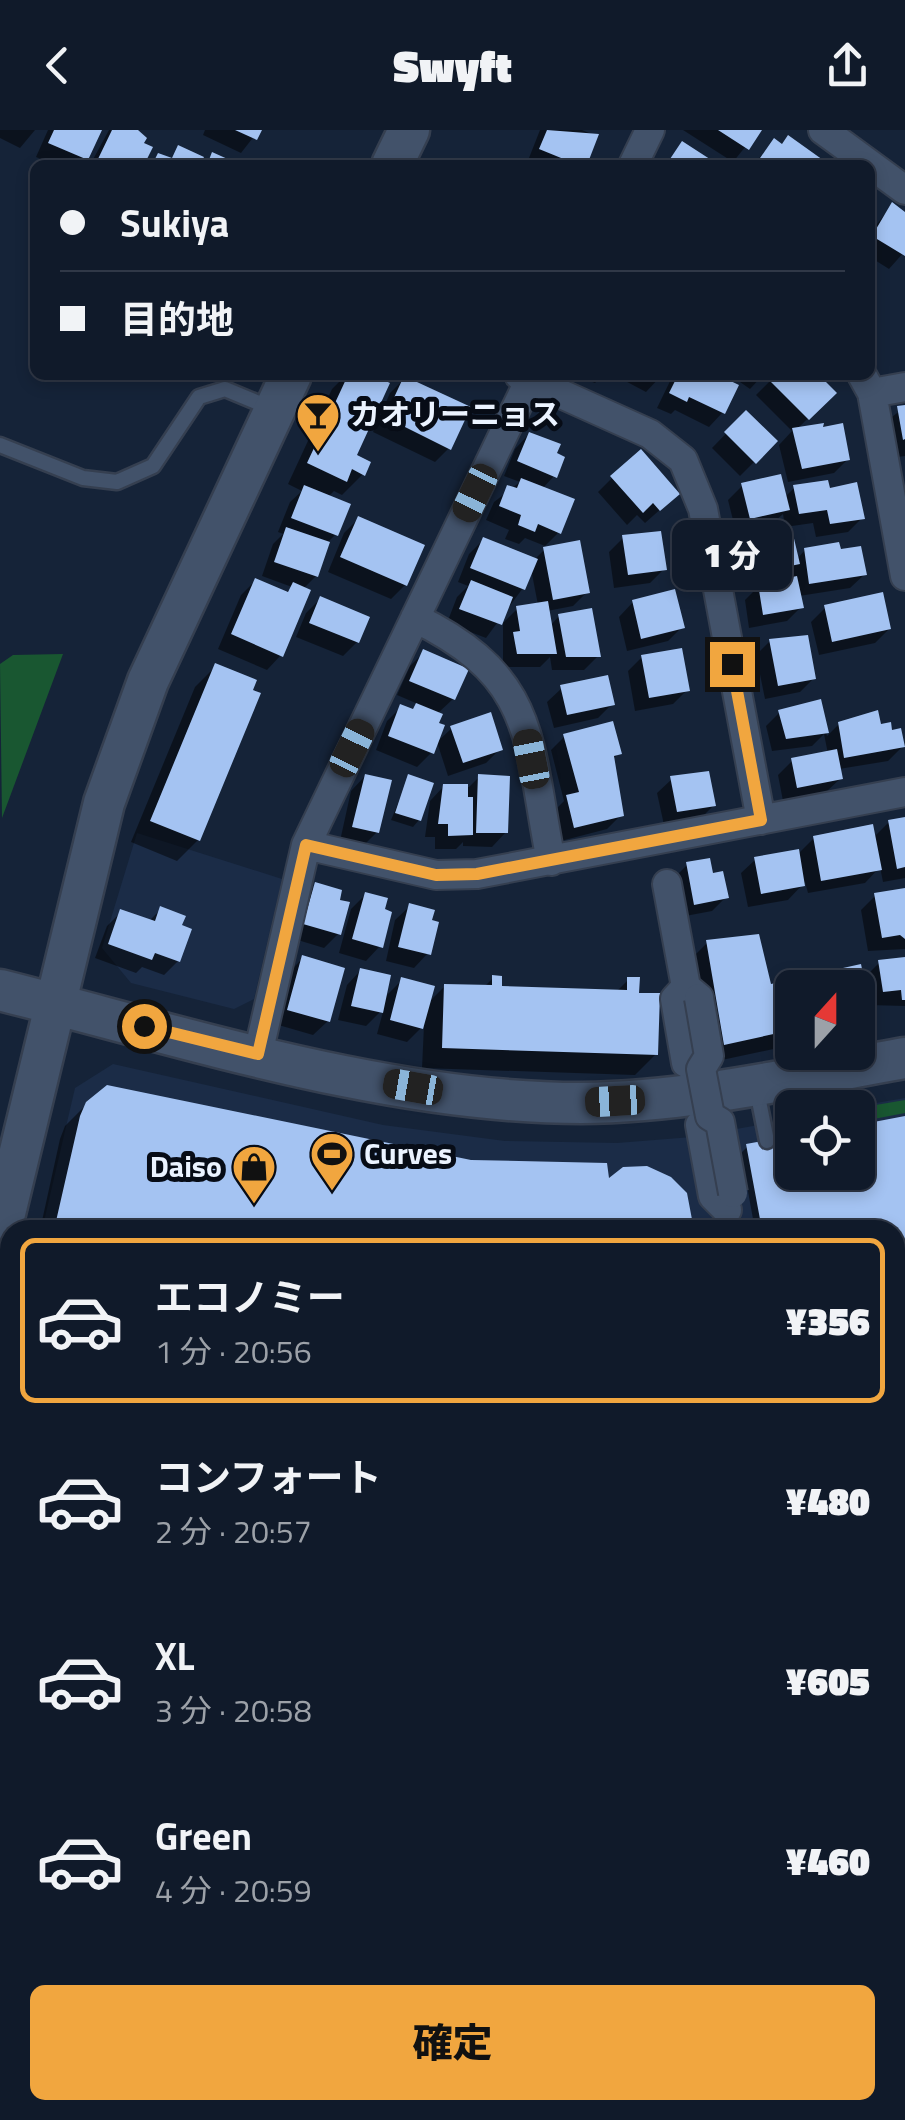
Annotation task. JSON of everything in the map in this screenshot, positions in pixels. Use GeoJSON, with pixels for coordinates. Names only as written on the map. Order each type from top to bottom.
{"type":"FeatureCollection","features":[{"type":"Feature","properties":{"kind":"street"},"geometry":{"type":"LineString","coordinates":[[394,160],[408,130]]}},
{"type":"Feature","properties":{"kind":"street"},"geometry":{"type":"LineString","coordinates":[[635,160],[650,130]]}},
{"type":"Feature","properties":{"kind":"street"},"geometry":{"type":"LineString","coordinates":[[823,130],[864,160]]}},
{"type":"Feature","properties":{"kind":"street"},"geometry":{"type":"LineString","coordinates":[[875,168],[905,190]]}},
{"type":"Feature","properties":{"kind":"street"},"geometry":{"type":"LineString","coordinates":[[258,1054],[306,845],[526,380]]}},
{"type":"Feature","properties":{"kind":"street"},"geometry":{"type":"LineString","coordinates":[[533,380],[650,434],[683,460],[703,509],[761,820]]}},
{"type":"Feature","properties":{"kind":"street"},"geometry":{"type":"LineString","coordinates":[[905,387],[867,384],[905,576]]}},
{"type":"Feature","properties":{"kind":"street"},"geometry":{"type":"LineString","coordinates":[[3,1220],[104,804],[196,573],[283,392]]}},
{"type":"Feature","properties":{"kind":"street"},"geometry":{"type":"LineString","coordinates":[[415,618],[461,640],[486,661],[511,692],[524,725],[551,861]]}},
{"type":"Feature","properties":{"kind":"street"},"geometry":{"type":"LineString","coordinates":[[306,845],[436,875],[477,874],[905,792]]}},
{"type":"Feature","properties":{"kind":"street"},"geometry":{"type":"LineString","coordinates":[[667,884],[687,994],[709,1056],[701,1069],[710,1116],[720,1122],[726,1207]]}},
{"type":"Feature","properties":{"kind":"street"},"geometry":{"type":"LineString","coordinates":[[0,990],[258,1054],[397,1084],[502,1099],[632,1100],[756,1085],[905,1058]]}},
{"type":"Feature","properties":{"kind":"lane"},"geometry":{"type":"LineString","coordinates":[[0,444],[83,478],[117,482],[153,466],[199,397],[226,388],[283,392]]}},
{"type":"Feature","properties":{"kind":"lane"},"geometry":{"type":"LineString","coordinates":[[756,1085],[767,1141]]}},
{"type":"Feature","properties":{"kind":"shaded area"},"geometry":{"type":"Polygon","coordinates":[[[137,833],[282,879],[254,999],[234,1009],[131,983],[102,948],[137,833]]]}},
{"type":"Feature","properties":{"kind":"shaded area"},"geometry":{"type":"Polygon","coordinates":[[[113,1064],[383,1125],[505,1141],[617,1143],[692,1137],[775,1122],[775,1190],[875,1190],[875,1103],[905,1098],[905,1220],[44,1220],[75,1088],[113,1064]]]}},
{"type":"Feature","properties":{"kind":"green space"},"geometry":{"type":"Polygon","coordinates":[[[63,654],[2,818],[0,664],[13,655],[63,654]]]}},
{"type":"Feature","properties":{"kind":"green space"},"geometry":{"type":"Polygon","coordinates":[[[905,1100],[905,1113],[875,1119],[875,1105],[905,1100]]]}},
{"type":"Feature","properties":{"kind":"building"},"geometry":{"type":"Polygon","coordinates":[[[54,130],[102,130],[88,160],[48,143],[54,130]]]}},
{"type":"Feature","properties":{"kind":"building"},"geometry":{"type":"Polygon","coordinates":[[[112,130],[138,130],[147,138],[144,143],[153,147],[146,160],[98,159],[112,130]]]}},
{"type":"Feature","properties":{"kind":"building"},"geometry":{"type":"Polygon","coordinates":[[[235,130],[262,130],[257,140],[235,130]]]}},
{"type":"Feature","properties":{"kind":"building"},"geometry":{"type":"Polygon","coordinates":[[[547,130],[599,134],[589,160],[566,160],[539,149],[547,130]]]}},
{"type":"Feature","properties":{"kind":"building"},"geometry":{"type":"Polygon","coordinates":[[[718,130],[762,130],[749,150],[718,130]]]}},
{"type":"Feature","properties":{"kind":"building"},"geometry":{"type":"Polygon","coordinates":[[[788,135],[823,160],[760,158],[774,138],[782,144],[788,135]]]}},
{"type":"Feature","properties":{"kind":"building"},"geometry":{"type":"Polygon","coordinates":[[[682,141],[711,160],[669,160],[682,141]]]}},
{"type":"Feature","properties":{"kind":"building"},"geometry":{"type":"Polygon","coordinates":[[[178,145],[204,157],[154,160],[158,153],[172,158],[178,145]]]}},
{"type":"Feature","properties":{"kind":"building"},"geometry":{"type":"Polygon","coordinates":[[[212,152],[230,160],[209,160],[212,152]]]}},
{"type":"Feature","properties":{"kind":"building"},"geometry":{"type":"Polygon","coordinates":[[[892,202],[905,212],[905,256],[875,238],[892,202]]]}},
{"type":"Feature","properties":{"kind":"building"},"geometry":{"type":"Polygon","coordinates":[[[346,380],[390,383],[357,455],[371,462],[365,476],[352,469],[347,482],[307,463],[346,380]]]}},
{"type":"Feature","properties":{"kind":"building"},"geometry":{"type":"Polygon","coordinates":[[[402,380],[413,380],[471,407],[451,450],[385,417],[402,380]]]}},
{"type":"Feature","properties":{"kind":"building"},"geometry":{"type":"Polygon","coordinates":[[[676,380],[728,380],[739,385],[725,414],[689,397],[687,402],[669,393],[676,380]]]}},
{"type":"Feature","properties":{"kind":"building"},"geometry":{"type":"Polygon","coordinates":[[[769,380],[824,380],[837,393],[809,420],[769,380]]]}},
{"type":"Feature","properties":{"kind":"building"},"geometry":{"type":"Polygon","coordinates":[[[905,405],[905,439],[903,440],[897,406],[905,405]]]}},
{"type":"Feature","properties":{"kind":"building"},"geometry":{"type":"Polygon","coordinates":[[[746,410],[778,441],[756,464],[724,432],[746,410]]]}},
{"type":"Feature","properties":{"kind":"building"},"geometry":{"type":"Polygon","coordinates":[[[824,423],[823,427],[843,423],[850,460],[802,469],[792,428],[824,423]]]}},
{"type":"Feature","properties":{"kind":"building"},"geometry":{"type":"Polygon","coordinates":[[[529,432],[561,444],[557,453],[565,457],[557,478],[517,461],[529,432]]]}},
{"type":"Feature","properties":{"kind":"building"},"geometry":{"type":"Polygon","coordinates":[[[641,449],[680,494],[660,511],[653,503],[643,513],[610,476],[641,449]]]}},
{"type":"Feature","properties":{"kind":"building"},"geometry":{"type":"Polygon","coordinates":[[[781,474],[790,510],[750,519],[741,483],[781,474]]]}},
{"type":"Feature","properties":{"kind":"building"},"geometry":{"type":"Polygon","coordinates":[[[521,478],[575,499],[561,534],[538,524],[535,532],[518,525],[521,515],[499,506],[507,485],[517,488],[521,478]]]}},
{"type":"Feature","properties":{"kind":"building"},"geometry":{"type":"Polygon","coordinates":[[[828,480],[830,488],[857,482],[865,519],[830,524],[827,510],[799,514],[793,485],[828,480]]]}},
{"type":"Feature","properties":{"kind":"building"},"geometry":{"type":"Polygon","coordinates":[[[304,485],[351,504],[338,536],[291,518],[304,485]]]}},
{"type":"Feature","properties":{"kind":"building"},"geometry":{"type":"Polygon","coordinates":[[[358,516],[425,545],[407,586],[340,557],[358,516]]]}},
{"type":"Feature","properties":{"kind":"building"},"geometry":{"type":"Polygon","coordinates":[[[777,522],[778,532],[792,530],[800,564],[756,573],[745,525],[777,522]]]}},
{"type":"Feature","properties":{"kind":"building"},"geometry":{"type":"Polygon","coordinates":[[[286,527],[330,542],[318,577],[274,562],[286,527]]]}},
{"type":"Feature","properties":{"kind":"building"},"geometry":{"type":"Polygon","coordinates":[[[661,531],[667,570],[628,575],[622,535],[661,531]]]}},
{"type":"Feature","properties":{"kind":"building"},"geometry":{"type":"Polygon","coordinates":[[[483,537],[538,559],[525,590],[470,568],[483,537]]]}},
{"type":"Feature","properties":{"kind":"building"},"geometry":{"type":"Polygon","coordinates":[[[580,540],[590,593],[553,600],[543,547],[580,540]]]}},
{"type":"Feature","properties":{"kind":"building"},"geometry":{"type":"Polygon","coordinates":[[[839,542],[841,549],[861,546],[867,575],[809,584],[804,548],[839,542]]]}},
{"type":"Feature","properties":{"kind":"building"},"geometry":{"type":"Polygon","coordinates":[[[797,576],[804,608],[763,615],[758,584],[797,576]]]}},
{"type":"Feature","properties":{"kind":"building"},"geometry":{"type":"Polygon","coordinates":[[[255,578],[288,592],[293,582],[311,590],[283,657],[231,634],[255,578]]]}},
{"type":"Feature","properties":{"kind":"building"},"geometry":{"type":"Polygon","coordinates":[[[471,580],[513,597],[502,625],[459,609],[471,580]]]}},
{"type":"Feature","properties":{"kind":"building"},"geometry":{"type":"Polygon","coordinates":[[[675,589],[685,628],[641,639],[632,600],[675,589]]]}},
{"type":"Feature","properties":{"kind":"building"},"geometry":{"type":"Polygon","coordinates":[[[883,592],[891,629],[832,642],[824,605],[883,592]]]}},
{"type":"Feature","properties":{"kind":"building"},"geometry":{"type":"Polygon","coordinates":[[[320,596],[370,617],[359,643],[309,623],[320,596]]]}},
{"type":"Feature","properties":{"kind":"building"},"geometry":{"type":"Polygon","coordinates":[[[548,601],[557,654],[517,654],[513,632],[520,631],[516,606],[548,601]]]}},
{"type":"Feature","properties":{"kind":"building"},"geometry":{"type":"Polygon","coordinates":[[[592,608],[601,657],[566,657],[558,614],[592,608]]]}},
{"type":"Feature","properties":{"kind":"building"},"geometry":{"type":"Polygon","coordinates":[[[808,635],[816,679],[778,686],[769,639],[808,635]]]}},
{"type":"Feature","properties":{"kind":"building"},"geometry":{"type":"Polygon","coordinates":[[[682,648],[690,691],[649,698],[641,655],[682,648]]]}},
{"type":"Feature","properties":{"kind":"building"},"geometry":{"type":"Polygon","coordinates":[[[423,649],[469,669],[455,700],[409,681],[423,649]]]}},
{"type":"Feature","properties":{"kind":"building"},"geometry":{"type":"Polygon","coordinates":[[[215,663],[257,680],[253,690],[261,693],[200,841],[150,821],[215,663]]]}},
{"type":"Feature","properties":{"kind":"building"},"geometry":{"type":"Polygon","coordinates":[[[608,675],[615,705],[567,715],[560,685],[608,675]]]}},
{"type":"Feature","properties":{"kind":"building"},"geometry":{"type":"Polygon","coordinates":[[[821,699],[829,733],[786,739],[778,710],[821,699]]]}},
{"type":"Feature","properties":{"kind":"building"},"geometry":{"type":"Polygon","coordinates":[[[416,703],[443,714],[439,723],[445,725],[434,754],[388,736],[400,704],[413,709],[416,703]]]}},
{"type":"Feature","properties":{"kind":"building"},"geometry":{"type":"Polygon","coordinates":[[[878,710],[881,724],[891,722],[892,730],[901,728],[905,747],[844,758],[838,722],[878,710]]]}},
{"type":"Feature","properties":{"kind":"building"},"geometry":{"type":"Polygon","coordinates":[[[491,712],[503,750],[463,763],[450,726],[491,712]]]}},
{"type":"Feature","properties":{"kind":"building"},"geometry":{"type":"Polygon","coordinates":[[[613,721],[622,754],[614,756],[624,816],[574,828],[566,795],[579,792],[563,734],[613,721]]]}},
{"type":"Feature","properties":{"kind":"building"},"geometry":{"type":"Polygon","coordinates":[[[837,749],[843,779],[797,788],[791,758],[837,749]]]}},
{"type":"Feature","properties":{"kind":"building"},"geometry":{"type":"Polygon","coordinates":[[[709,771],[716,806],[677,812],[670,776],[709,771]]]}},
{"type":"Feature","properties":{"kind":"building"},"geometry":{"type":"Polygon","coordinates":[[[365,774],[392,780],[379,833],[352,827],[365,774]]]}},
{"type":"Feature","properties":{"kind":"building"},"geometry":{"type":"Polygon","coordinates":[[[408,774],[434,783],[421,821],[395,813],[408,774]]]}},
{"type":"Feature","properties":{"kind":"building"},"geometry":{"type":"Polygon","coordinates":[[[478,774],[510,776],[508,833],[476,833],[478,774]]]}},
{"type":"Feature","properties":{"kind":"building"},"geometry":{"type":"Polygon","coordinates":[[[443,784],[468,784],[468,797],[473,797],[473,835],[448,836],[448,824],[438,824],[443,784]]]}},
{"type":"Feature","properties":{"kind":"building"},"geometry":{"type":"Polygon","coordinates":[[[905,817],[905,867],[897,869],[888,820],[905,817]]]}},
{"type":"Feature","properties":{"kind":"building"},"geometry":{"type":"Polygon","coordinates":[[[873,824],[882,870],[821,881],[813,836],[873,824]]]}},
{"type":"Feature","properties":{"kind":"building"},"geometry":{"type":"Polygon","coordinates":[[[799,849],[805,886],[761,894],[754,857],[799,849]]]}},
{"type":"Feature","properties":{"kind":"building"},"geometry":{"type":"Polygon","coordinates":[[[710,858],[713,873],[723,871],[729,898],[694,905],[686,862],[710,858]]]}},
{"type":"Feature","properties":{"kind":"building"},"geometry":{"type":"Polygon","coordinates":[[[315,882],[342,890],[340,900],[350,902],[341,935],[303,924],[315,882]]]}},
{"type":"Feature","properties":{"kind":"building"},"geometry":{"type":"Polygon","coordinates":[[[905,888],[905,939],[900,935],[882,938],[874,893],[905,888]]]}},
{"type":"Feature","properties":{"kind":"building"},"geometry":{"type":"Polygon","coordinates":[[[365,892],[388,898],[385,909],[392,912],[383,948],[352,939],[365,892]]]}},
{"type":"Feature","properties":{"kind":"building"},"geometry":{"type":"Polygon","coordinates":[[[409,903],[435,910],[432,920],[439,922],[431,955],[398,947],[409,903]]]}},
{"type":"Feature","properties":{"kind":"building"},"geometry":{"type":"Polygon","coordinates":[[[160,906],[186,916],[182,925],[192,929],[180,962],[155,953],[152,960],[108,944],[120,909],[155,921],[160,906]]]}},
{"type":"Feature","properties":{"kind":"building"},"geometry":{"type":"Polygon","coordinates":[[[759,934],[771,984],[775,983],[775,1034],[724,1045],[706,940],[759,934]]]}},
{"type":"Feature","properties":{"kind":"building"},"geometry":{"type":"Polygon","coordinates":[[[302,955],[345,968],[330,1022],[287,1010],[302,955]]]}},
{"type":"Feature","properties":{"kind":"building"},"geometry":{"type":"Polygon","coordinates":[[[905,957],[902,1000],[901,990],[883,992],[878,960],[905,957]]]}},
{"type":"Feature","properties":{"kind":"building"},"geometry":{"type":"Polygon","coordinates":[[[861,964],[862,970],[834,970],[861,964]]]}},
{"type":"Feature","properties":{"kind":"building"},"geometry":{"type":"Polygon","coordinates":[[[360,968],[391,975],[383,1013],[351,1006],[360,968]]]}},
{"type":"Feature","properties":{"kind":"building"},"geometry":{"type":"Polygon","coordinates":[[[492,975],[502,976],[502,986],[627,990],[627,977],[640,977],[639,993],[660,993],[658,1055],[442,1048],[444,984],[492,985],[492,975]]]}},
{"type":"Feature","properties":{"kind":"building"},"geometry":{"type":"Polygon","coordinates":[[[401,977],[435,986],[423,1029],[390,1020],[401,977]]]}},
{"type":"Feature","properties":{"kind":"building"},"geometry":{"type":"Polygon","coordinates":[[[107,1085],[471,1160],[607,1163],[609,1178],[623,1167],[647,1166],[671,1177],[687,1193],[692,1220],[56,1220],[86,1102],[107,1085]]]}},
{"type":"Feature","properties":{"kind":"building"},"geometry":{"type":"Polygon","coordinates":[[[905,1116],[905,1220],[760,1220],[746,1144],[775,1139],[775,1190],[875,1190],[875,1122],[905,1116]]]}},
{"type":"Feature","properties":{"kind":"place","name":"カオリーニョス"},"geometry":{"type":"Point","coordinates":[318,453]}},
{"type":"Feature","properties":{"kind":"place","name":"Curves"},"geometry":{"type":"Point","coordinates":[332,1192]}},
{"type":"Feature","properties":{"kind":"place","name":"Daiso"},"geometry":{"type":"Point","coordinates":[254,1205]}},
{"type":"Feature","properties":{"kind":"route"},"geometry":{"type":"LineString","coordinates":[[144,1026],[258,1054],[306,845],[398,869],[436,875],[477,874],[761,820],[732,664]]}}]}
